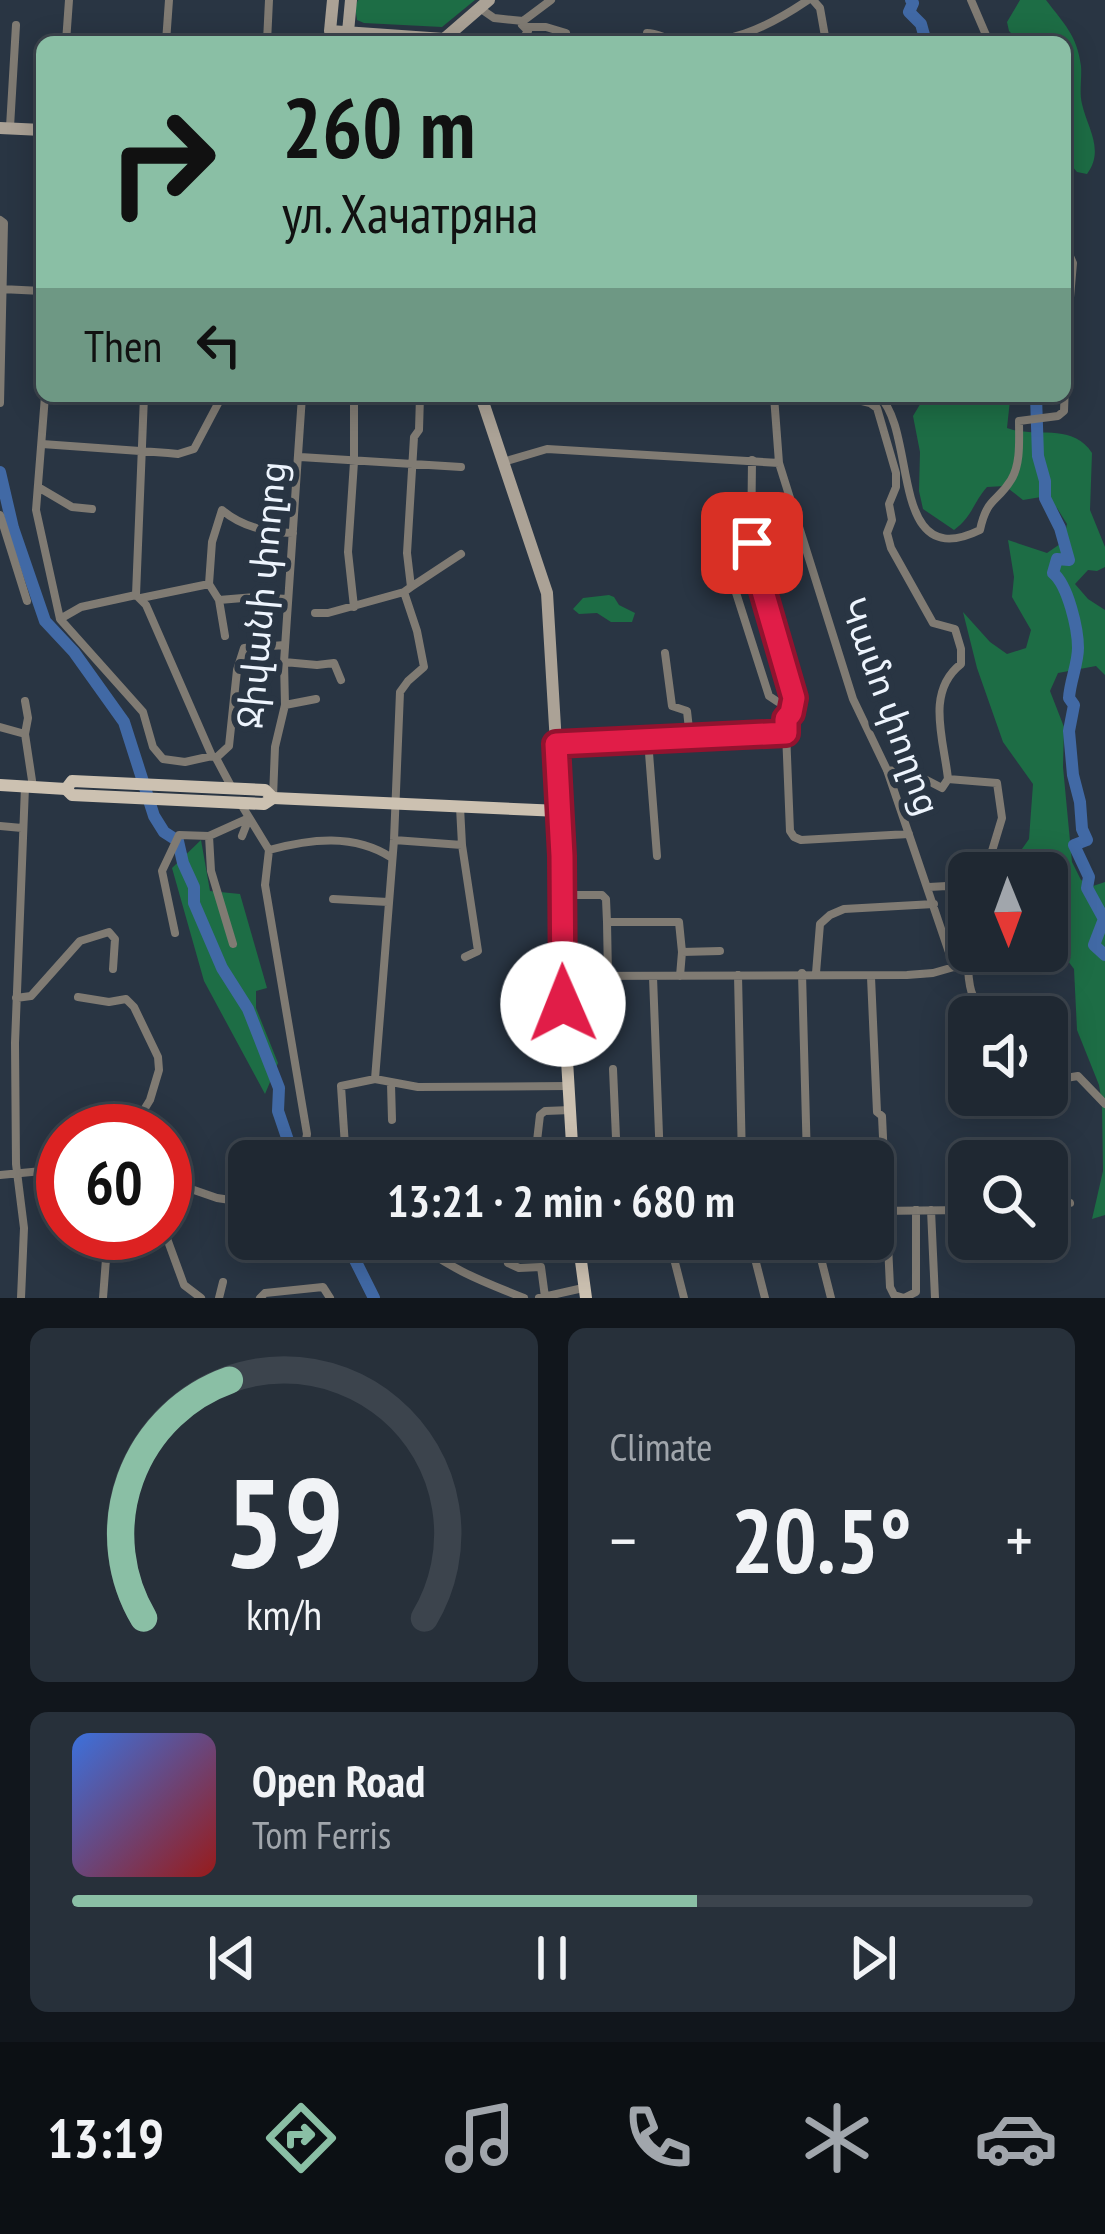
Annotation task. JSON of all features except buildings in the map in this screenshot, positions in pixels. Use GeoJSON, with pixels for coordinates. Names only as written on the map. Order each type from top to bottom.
{"type":"FeatureCollection","features":[{"type":"Feature","properties":{"kind":"main road"},"geometry":{"type":"LineString","coordinates":[[333,0],[330,36],[348,32],[396,36]]}},
{"type":"Feature","properties":{"kind":"main road"},"geometry":{"type":"LineString","coordinates":[[348,32],[351,0]]}},
{"type":"Feature","properties":{"kind":"main road"},"geometry":{"type":"LineString","coordinates":[[448,36],[484,4]]}},
{"type":"Feature","properties":{"kind":"main road"},"geometry":{"type":"LineString","coordinates":[[5,128],[36,130]]}},
{"type":"Feature","properties":{"kind":"main road"},"geometry":{"type":"LineString","coordinates":[[483,402],[547,592],[573,1140]]}},
{"type":"Feature","properties":{"kind":"main road"},"geometry":{"type":"LineString","coordinates":[[0,785],[65,788],[72,781],[265,790],[273,798],[560,811]]}},
{"type":"Feature","properties":{"kind":"main road"},"geometry":{"type":"LineString","coordinates":[[581,1260],[585,1293]]}},
{"type":"Feature","properties":{"kind":"street"},"geometry":{"type":"LineString","coordinates":[[66,36],[68,0]]}},
{"type":"Feature","properties":{"kind":"street"},"geometry":{"type":"LineString","coordinates":[[166,36],[169,0]]}},
{"type":"Feature","properties":{"kind":"street"},"geometry":{"type":"LineString","coordinates":[[267,36],[269,0]]}},
{"type":"Feature","properties":{"kind":"street"},"geometry":{"type":"LineString","coordinates":[[484,4],[490,17],[523,21],[551,0]]}},
{"type":"Feature","properties":{"kind":"street"},"geometry":{"type":"LineString","coordinates":[[743,36],[811,0],[820,8],[825,36]]}},
{"type":"Feature","properties":{"kind":"street"},"geometry":{"type":"LineString","coordinates":[[970,0],[986,36]]}},
{"type":"Feature","properties":{"kind":"street"},"geometry":{"type":"LineString","coordinates":[[510,19],[525,27],[526,36]]}},
{"type":"Feature","properties":{"kind":"street"},"geometry":{"type":"LineString","coordinates":[[5,128],[16,25]]}},
{"type":"Feature","properties":{"kind":"street"},"geometry":{"type":"LineString","coordinates":[[525,27],[546,26],[566,33]]}},
{"type":"Feature","properties":{"kind":"street"},"geometry":{"type":"LineString","coordinates":[[647,33],[663,36]]}},
{"type":"Feature","properties":{"kind":"street"},"geometry":{"type":"LineString","coordinates":[[0,220],[4,224],[0,403]]}},
{"type":"Feature","properties":{"kind":"street"},"geometry":{"type":"LineString","coordinates":[[1071,260],[1071,292]]}},
{"type":"Feature","properties":{"kind":"street"},"geometry":{"type":"LineString","coordinates":[[2,290],[36,291]]}},
{"type":"Feature","properties":{"kind":"street"},"geometry":{"type":"LineString","coordinates":[[45,402],[36,510],[60,619],[143,712],[153,747],[164,759],[184,762],[214,757],[229,746],[244,648],[285,645]]}},
{"type":"Feature","properties":{"kind":"street"},"geometry":{"type":"LineString","coordinates":[[144,402],[138,597],[214,757],[269,850],[265,885],[307,1134],[303,1140]]}},
{"type":"Feature","properties":{"kind":"street"},"geometry":{"type":"LineString","coordinates":[[42,444],[189,452],[219,402]]}},
{"type":"Feature","properties":{"kind":"street","name":"Ջիվանի փողոց"},"geometry":{"type":"LineString","coordinates":[[273,798],[275,747],[285,705],[287,599],[302,402]]}},
{"type":"Feature","properties":{"kind":"street"},"geometry":{"type":"LineString","coordinates":[[354,402],[348,552],[354,607]]}},
{"type":"Feature","properties":{"kind":"street"},"geometry":{"type":"LineString","coordinates":[[375,1079],[400,692],[424,667],[407,590],[420,402]]}},
{"type":"Feature","properties":{"kind":"street","name":"Կամո փողոց"},"geometry":{"type":"LineString","coordinates":[[774,402],[779,463],[854,699],[887,770],[948,948]]}},
{"type":"Feature","properties":{"kind":"street"},"geometry":{"type":"LineString","coordinates":[[867,402],[877,408],[896,473],[887,533],[891,548],[933,623],[955,629],[961,649],[961,664],[951,672],[938,709],[948,779],[942,788],[913,773],[887,770]]}},
{"type":"Feature","properties":{"kind":"street"},"geometry":{"type":"LineString","coordinates":[[885,402],[894,418],[919,519],[933,535],[951,541],[980,530],[984,511],[1014,476],[1019,421],[1058,416],[1064,402]]}},
{"type":"Feature","properties":{"kind":"street"},"geometry":{"type":"LineString","coordinates":[[503,462],[547,449],[779,463]]}},
{"type":"Feature","properties":{"kind":"street"},"geometry":{"type":"LineString","coordinates":[[299,457],[461,467]]}},
{"type":"Feature","properties":{"kind":"street"},"geometry":{"type":"LineString","coordinates":[[752,460],[751,550],[794,698],[786,719]]}},
{"type":"Feature","properties":{"kind":"street"},"geometry":{"type":"LineString","coordinates":[[38,487],[72,507],[92,509]]}},
{"type":"Feature","properties":{"kind":"street"},"geometry":{"type":"LineString","coordinates":[[225,636],[219,600],[209,584],[212,542],[222,510],[234,521],[292,533]]}},
{"type":"Feature","properties":{"kind":"street"},"geometry":{"type":"LineString","coordinates":[[0,515],[27,601]]}},
{"type":"Feature","properties":{"kind":"street"},"geometry":{"type":"LineString","coordinates":[[723,552],[769,696],[778,702],[786,719],[790,831],[801,840],[909,834]]}},
{"type":"Feature","properties":{"kind":"street"},"geometry":{"type":"LineString","coordinates":[[315,613],[354,607],[407,590],[461,554]]}},
{"type":"Feature","properties":{"kind":"street"},"geometry":{"type":"LineString","coordinates":[[60,619],[81,608],[209,584]]}},
{"type":"Feature","properties":{"kind":"street"},"geometry":{"type":"LineString","coordinates":[[219,600],[287,599]]}},
{"type":"Feature","properties":{"kind":"street"},"geometry":{"type":"LineString","coordinates":[[665,653],[672,706],[687,711],[690,737]]}},
{"type":"Feature","properties":{"kind":"street"},"geometry":{"type":"LineString","coordinates":[[284,662],[334,663],[341,680]]}},
{"type":"Feature","properties":{"kind":"street"},"geometry":{"type":"LineString","coordinates":[[778,702],[794,698]]}},
{"type":"Feature","properties":{"kind":"street"},"geometry":{"type":"LineString","coordinates":[[285,705],[316,699]]}},
{"type":"Feature","properties":{"kind":"street"},"geometry":{"type":"LineString","coordinates":[[21,1298],[25,1253],[15,1043],[23,828],[29,787],[25,701]]}},
{"type":"Feature","properties":{"kind":"street"},"geometry":{"type":"LineString","coordinates":[[0,727],[25,734]]}},
{"type":"Feature","properties":{"kind":"street"},"geometry":{"type":"LineString","coordinates":[[556,744],[786,733]]}},
{"type":"Feature","properties":{"kind":"street"},"geometry":{"type":"LineString","coordinates":[[648,740],[657,856]]}},
{"type":"Feature","properties":{"kind":"street"},"geometry":{"type":"LineString","coordinates":[[948,779],[997,784],[1002,818],[992,852]]}},
{"type":"Feature","properties":{"kind":"street"},"geometry":{"type":"LineString","coordinates":[[460,807],[478,952],[465,958]]}},
{"type":"Feature","properties":{"kind":"street"},"geometry":{"type":"LineString","coordinates":[[176,933],[162,871],[178,835],[208,836],[249,818]]}},
{"type":"Feature","properties":{"kind":"street"},"geometry":{"type":"LineString","coordinates":[[242,836],[249,818]]}},
{"type":"Feature","properties":{"kind":"street"},"geometry":{"type":"LineString","coordinates":[[0,826],[23,828]]}},
{"type":"Feature","properties":{"kind":"street"},"geometry":{"type":"LineString","coordinates":[[208,836],[211,872],[233,944]]}},
{"type":"Feature","properties":{"kind":"street"},"geometry":{"type":"LineString","coordinates":[[269,850],[311,839],[334,840],[392,858]]}},
{"type":"Feature","properties":{"kind":"street"},"geometry":{"type":"LineString","coordinates":[[394,840],[462,845]]}},
{"type":"Feature","properties":{"kind":"street"},"geometry":{"type":"LineString","coordinates":[[929,887],[948,887]]}},
{"type":"Feature","properties":{"kind":"street"},"geometry":{"type":"LineString","coordinates":[[562,895],[602,895],[606,899],[608,976]]}},
{"type":"Feature","properties":{"kind":"street"},"geometry":{"type":"LineString","coordinates":[[333,899],[388,902]]}},
{"type":"Feature","properties":{"kind":"street"},"geometry":{"type":"LineString","coordinates":[[816,973],[820,924],[830,914],[844,909],[934,904]]}},
{"type":"Feature","properties":{"kind":"street"},"geometry":{"type":"LineString","coordinates":[[607,922],[679,922],[680,976]]}},
{"type":"Feature","properties":{"kind":"street"},"geometry":{"type":"LineString","coordinates":[[16,998],[32,996],[80,941],[97,934],[109,932],[115,939],[113,969]]}},
{"type":"Feature","properties":{"kind":"street"},"geometry":{"type":"LineString","coordinates":[[682,952],[720,951]]}},
{"type":"Feature","properties":{"kind":"street"},"geometry":{"type":"LineString","coordinates":[[562,976],[872,976],[948,969]]}},
{"type":"Feature","properties":{"kind":"street"},"geometry":{"type":"LineString","coordinates":[[802,973],[806,1140]]}},
{"type":"Feature","properties":{"kind":"street"},"geometry":{"type":"LineString","coordinates":[[738,975],[742,1140]]}},
{"type":"Feature","properties":{"kind":"street"},"geometry":{"type":"LineString","coordinates":[[872,976],[877,1112],[882,1117],[883,1140]]}},
{"type":"Feature","properties":{"kind":"street"},"geometry":{"type":"LineString","coordinates":[[653,977],[659,1140]]}},
{"type":"Feature","properties":{"kind":"street"},"geometry":{"type":"LineString","coordinates":[[78,997],[109,1002],[126,999],[134,1007],[158,1057],[159,1070],[148,1104]]}},
{"type":"Feature","properties":{"kind":"street"},"geometry":{"type":"LineString","coordinates":[[0,1042],[15,1043]]}},
{"type":"Feature","properties":{"kind":"street"},"geometry":{"type":"LineString","coordinates":[[614,1069],[616,1140]]}},
{"type":"Feature","properties":{"kind":"street"},"geometry":{"type":"LineString","coordinates":[[1068,1078],[1078,1076],[1105,1104]]}},
{"type":"Feature","properties":{"kind":"street"},"geometry":{"type":"LineString","coordinates":[[345,1140],[341,1086],[375,1079],[418,1087],[567,1086]]}},
{"type":"Feature","properties":{"kind":"street"},"geometry":{"type":"LineString","coordinates":[[391,1084],[392,1120]]}},
{"type":"Feature","properties":{"kind":"street"},"geometry":{"type":"LineString","coordinates":[[537,1140],[540,1115],[572,1110]]}},
{"type":"Feature","properties":{"kind":"street"},"geometry":{"type":"LineString","coordinates":[[0,1174],[36,1171]]}},
{"type":"Feature","properties":{"kind":"street"},"geometry":{"type":"LineString","coordinates":[[192,1189],[228,1200]]}},
{"type":"Feature","properties":{"kind":"street"},"geometry":{"type":"LineString","coordinates":[[889,1260],[894,1295],[904,1298],[916,1292],[916,1210]]}},
{"type":"Feature","properties":{"kind":"street"},"geometry":{"type":"LineString","coordinates":[[932,1210],[934,1298]]}},
{"type":"Feature","properties":{"kind":"street"},"geometry":{"type":"LineString","coordinates":[[894,1211],[948,1210]]}},
{"type":"Feature","properties":{"kind":"street"},"geometry":{"type":"LineString","coordinates":[[103,1298],[106,1260]]}},
{"type":"Feature","properties":{"kind":"street"},"geometry":{"type":"LineString","coordinates":[[175,1260],[187,1298]]}},
{"type":"Feature","properties":{"kind":"street"},"geometry":{"type":"LineString","coordinates":[[440,1260],[524,1298]]}},
{"type":"Feature","properties":{"kind":"street"},"geometry":{"type":"LineString","coordinates":[[674,1260],[684,1298]]}},
{"type":"Feature","properties":{"kind":"street"},"geometry":{"type":"LineString","coordinates":[[755,1260],[765,1298]]}},
{"type":"Feature","properties":{"kind":"street"},"geometry":{"type":"LineString","coordinates":[[821,1260],[831,1298]]}},
{"type":"Feature","properties":{"kind":"street"},"geometry":{"type":"LineString","coordinates":[[508,1263],[541,1268],[542,1298],[585,1293]]}},
{"type":"Feature","properties":{"kind":"street"},"geometry":{"type":"LineString","coordinates":[[219,1298],[223,1282]]}},
{"type":"Feature","properties":{"kind":"street"},"geometry":{"type":"LineString","coordinates":[[184,1285],[201,1298]]}},
{"type":"Feature","properties":{"kind":"street"},"geometry":{"type":"LineString","coordinates":[[260,1298],[265,1293],[323,1287],[330,1298]]}},
{"type":"Feature","properties":{"kind":"green space"},"geometry":{"type":"Polygon","coordinates":[[[358,0],[475,0],[442,27],[364,23],[357,20],[358,0]]]}},
{"type":"Feature","properties":{"kind":"green space"},"geometry":{"type":"Polygon","coordinates":[[[1020,0],[1046,0],[1069,30],[1076,46],[1081,66],[1081,99],[1095,147],[1087,174],[1071,165],[1071,36],[1014,36],[1007,22],[1020,0]]]}},
{"type":"Feature","properties":{"kind":"green space"},"geometry":{"type":"Polygon","coordinates":[[[921,402],[1010,402],[1007,428],[1064,434],[1084,443],[1092,453],[1090,510],[1105,547],[1105,567],[1088,570],[1075,584],[1105,610],[1105,675],[1096,666],[1058,673],[1050,691],[1064,727],[1072,862],[1081,880],[1093,886],[1105,882],[1105,1215],[1092,1219],[1103,1171],[1102,1103],[1077,1030],[1074,969],[1068,961],[1068,852],[1020,852],[1029,839],[1033,784],[1003,742],[963,612],[1007,654],[1026,648],[1031,630],[1012,597],[1008,540],[1047,553],[1063,542],[1067,524],[1057,508],[1041,497],[1023,500],[1005,486],[987,487],[954,530],[923,509],[913,416],[921,402]]]}},
{"type":"Feature","properties":{"kind":"green space"},"geometry":{"type":"Polygon","coordinates":[[[609,595],[635,613],[632,622],[611,622],[597,613],[579,614],[573,609],[583,598],[609,595]]]}},
{"type":"Feature","properties":{"kind":"green space"},"geometry":{"type":"Polygon","coordinates":[[[201,840],[210,891],[240,894],[267,988],[256,991],[256,1008],[278,1063],[265,1094],[204,981],[172,868],[201,840]]]}},
{"type":"Feature","properties":{"kind":"waterway"},"geometry":{"type":"LineString","coordinates":[[911,0],[909,12],[921,24],[924,36]]}},
{"type":"Feature","properties":{"kind":"waterway"},"geometry":{"type":"LineString","coordinates":[[1036,402],[1045,498],[1069,560],[1057,559],[1053,573],[1068,597],[1078,640],[1069,731],[1087,840],[1074,845],[1089,877],[1087,888],[1104,919],[1094,945],[1105,955]]}},
{"type":"Feature","properties":{"kind":"waterway"},"geometry":{"type":"LineString","coordinates":[[0,472],[13,528],[45,621],[74,652],[124,722],[154,816],[164,832],[178,841],[194,887],[194,903],[222,968],[248,1009],[279,1088],[278,1111],[288,1140]]}},
{"type":"Feature","properties":{"kind":"waterway"},"geometry":{"type":"LineString","coordinates":[[355,1260],[374,1298]]}},
{"type":"Feature","properties":{"kind":"route"},"geometry":{"type":"LineString","coordinates":[[563,1004],[556,744],[786,733],[794,698],[752,543]]}}]}
